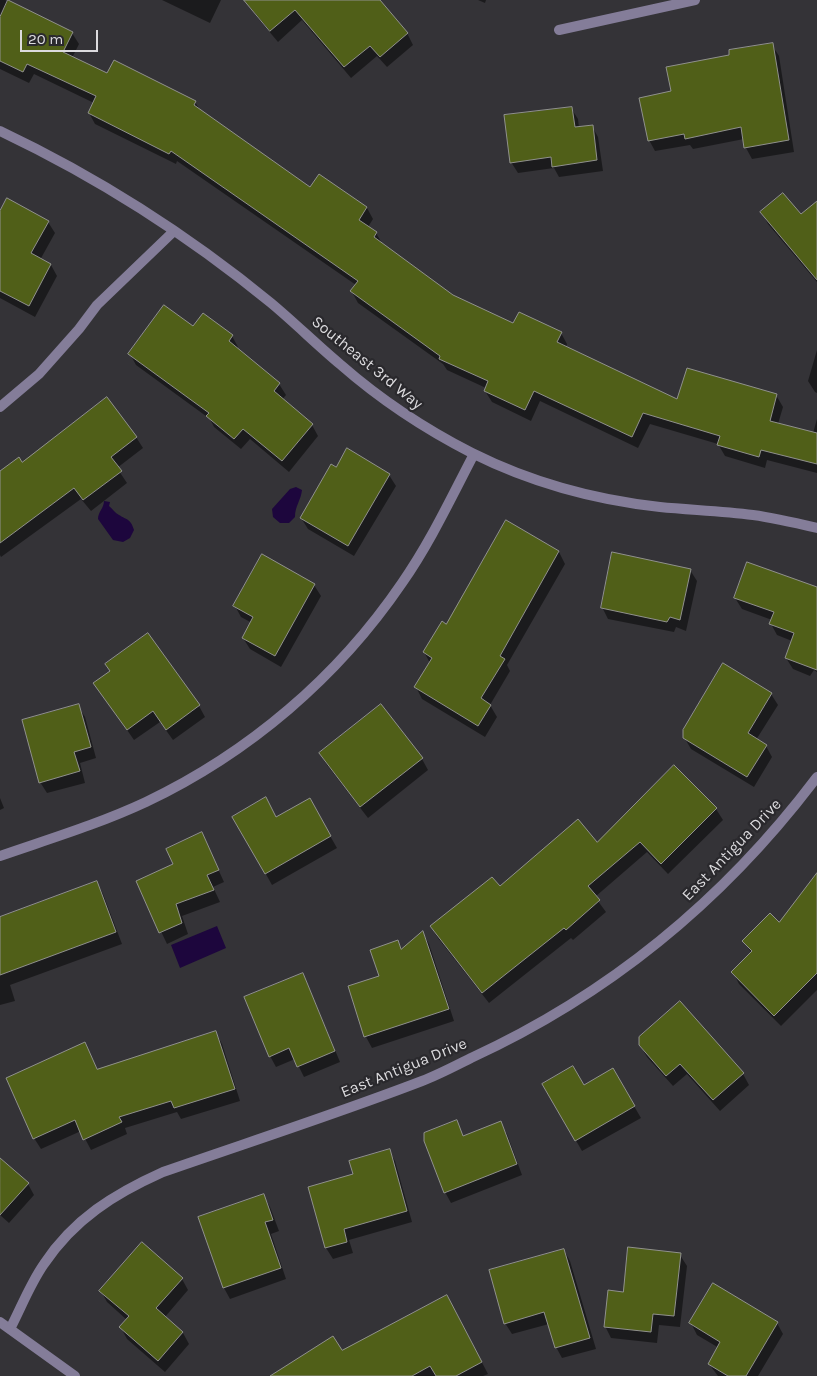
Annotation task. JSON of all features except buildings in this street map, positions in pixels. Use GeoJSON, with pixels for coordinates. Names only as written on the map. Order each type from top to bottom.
{"type":"FeatureCollection","features":[{"type":"Feature","properties":{"kind":"street"},"geometry":{"type":"LineString","coordinates":[[559,30],[695,0]]}},
{"type":"Feature","properties":{"kind":"street","name":"Southeast 3rd Way"},"geometry":{"type":"LineString","coordinates":[[0,131],[44,152],[123,198],[174,231],[272,304],[340,365],[391,405],[417,423],[474,454],[533,478],[595,496],[658,507],[751,515],[817,528]]}},
{"type":"Feature","properties":{"kind":"street"},"geometry":{"type":"LineString","coordinates":[[0,407],[39,374],[79,329],[97,304],[174,231]]}},
{"type":"Feature","properties":{"kind":"street"},"geometry":{"type":"LineString","coordinates":[[0,856],[118,814],[146,801],[201,773],[277,719],[324,678],[360,639],[403,583],[435,530],[474,454]]}},
{"type":"Feature","properties":{"kind":"street","name":"East Antigua Drive"},"geometry":{"type":"LineString","coordinates":[[10,1329],[43,1265],[62,1240],[108,1200],[163,1172],[423,1081],[507,1042],[561,1011],[661,941],[708,900],[752,856],[792,810],[817,777]]}},
{"type":"Feature","properties":{"kind":"street"},"geometry":{"type":"LineString","coordinates":[[0,1322],[75,1376]]}},
{"type":"Feature","properties":{"kind":"shaded area"},"geometry":{"type":"Polygon","coordinates":[[[296,487],[302,490],[295,517],[289,523],[280,523],[273,517],[272,509],[290,489],[296,487]]]}},
{"type":"Feature","properties":{"kind":"shaded area"},"geometry":{"type":"Polygon","coordinates":[[[104,501],[110,502],[109,506],[116,513],[132,524],[134,530],[130,538],[123,542],[113,540],[98,519],[104,501]]]}},
{"type":"Feature","properties":{"kind":"shaded area"},"geometry":{"type":"Polygon","coordinates":[[[217,926],[226,948],[180,968],[171,945],[217,926]]]}}]}
